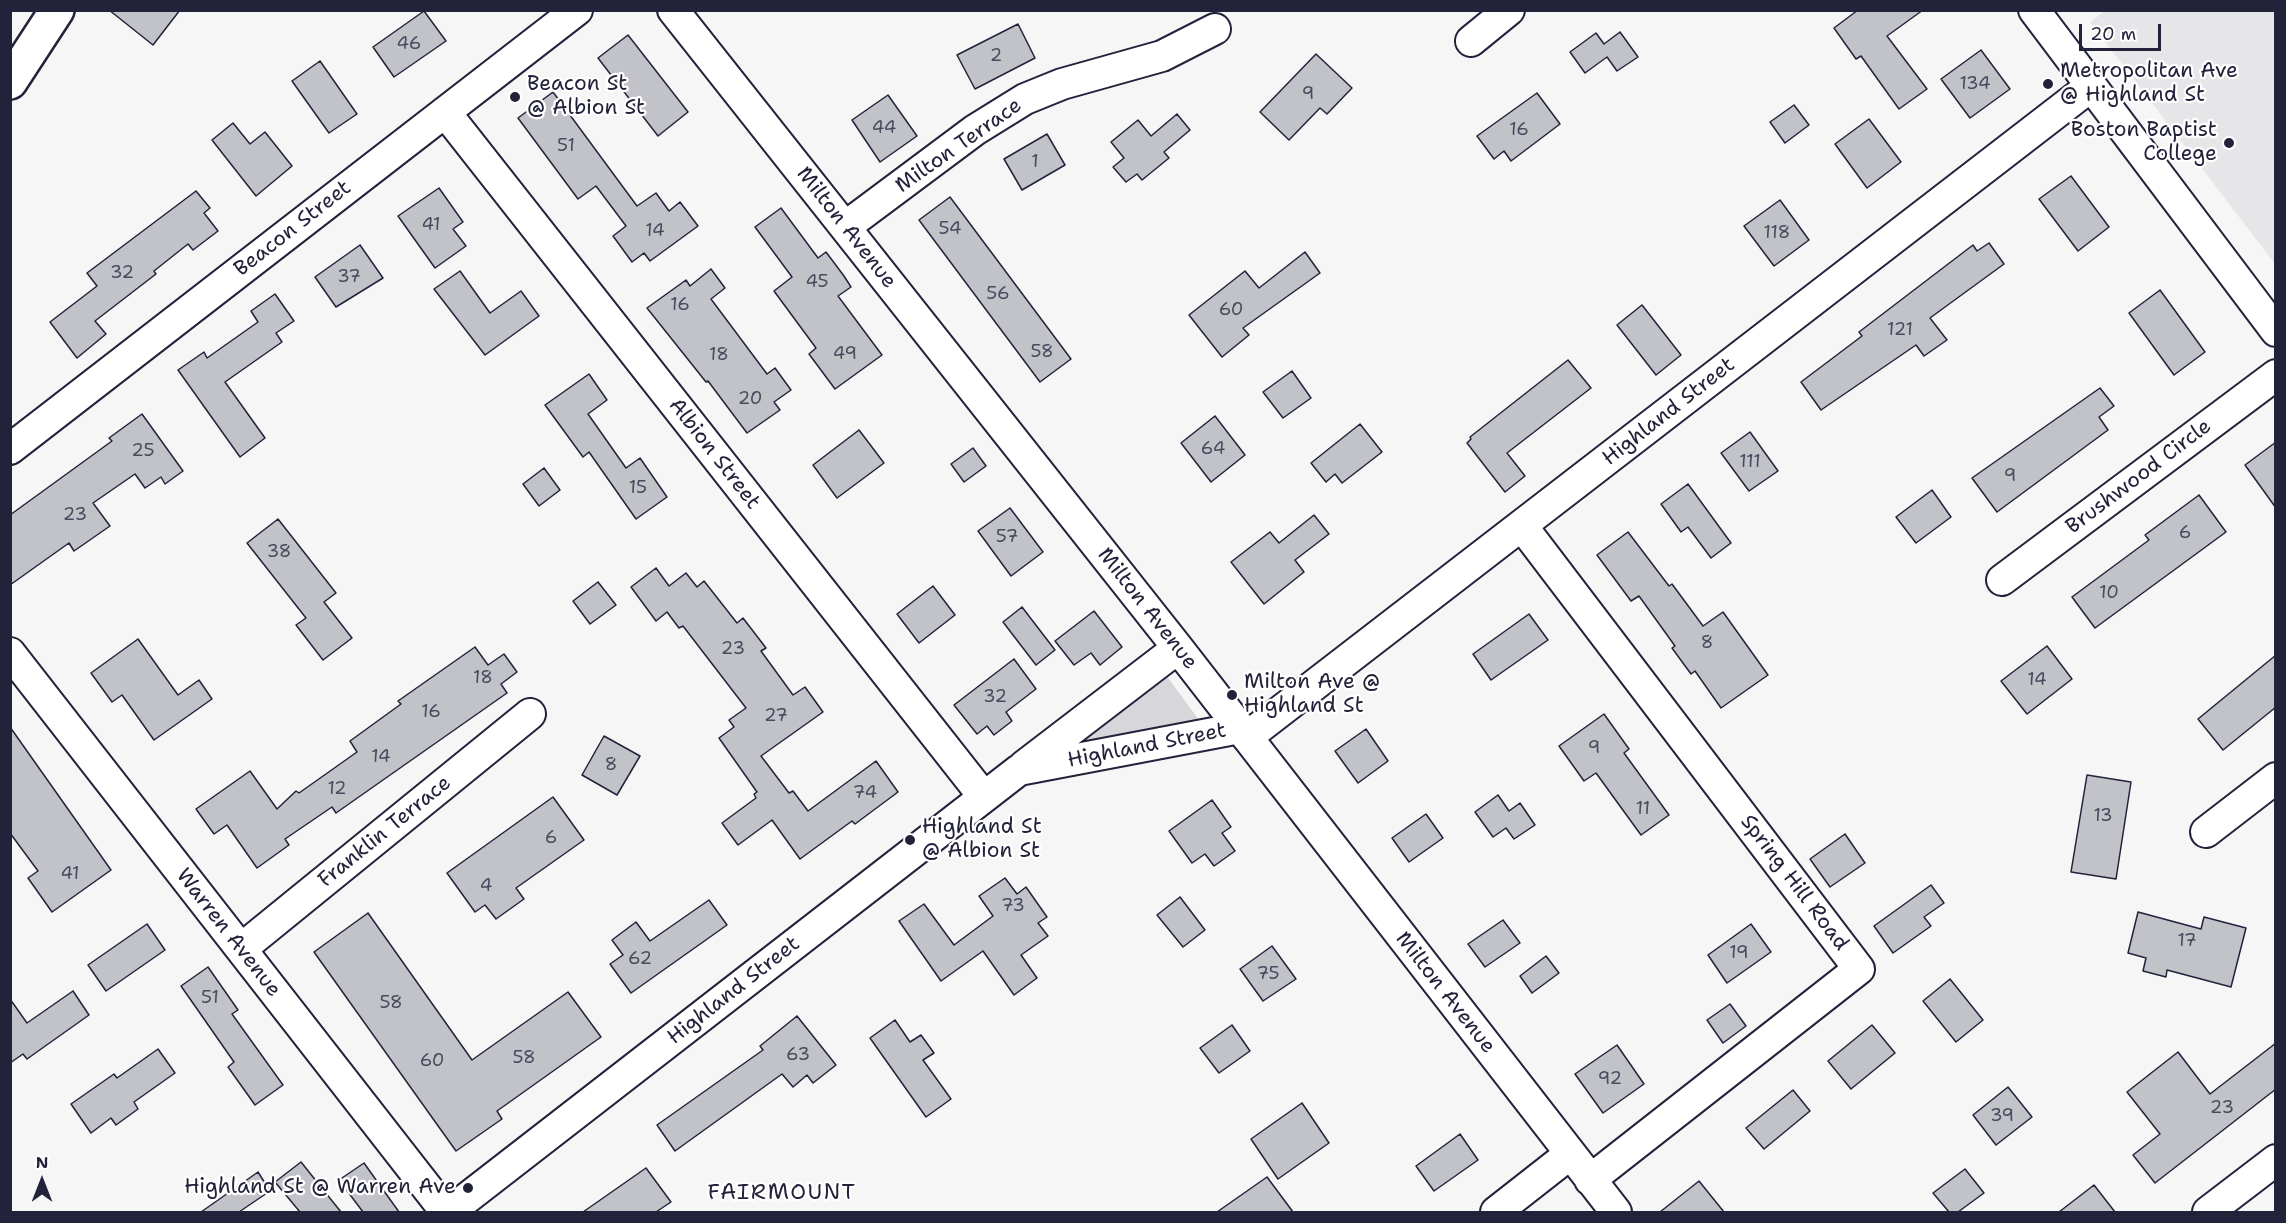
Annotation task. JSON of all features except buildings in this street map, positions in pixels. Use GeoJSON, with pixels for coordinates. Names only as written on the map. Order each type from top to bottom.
{"type":"FeatureCollection","features":[{"type":"Feature","properties":{"kind":"main road"},"geometry":{"type":"LineString","coordinates":[[10,82],[46,14]]}},
{"type":"Feature","properties":{"kind":"street","name":"Beacon Street"},"geometry":{"type":"LineString","coordinates":[[10,449],[577,10]]}},
{"type":"Feature","properties":{"kind":"street","name":"Milton Avenue"},"geometry":{"type":"LineString","coordinates":[[673,10],[1178,648],[1616,1212]]}},
{"type":"Feature","properties":{"kind":"street"},"geometry":{"type":"LineString","coordinates":[[1471,41],[1509,10]]}},
{"type":"Feature","properties":{"kind":"street"},"geometry":{"type":"LineString","coordinates":[[2034,10],[2276,331]]}},
{"type":"Feature","properties":{"kind":"street","name":"Milton Terrace"},"geometry":{"type":"LineString","coordinates":[[845,227],[975,130],[1025,99],[1062,84],[1162,56],[1215,29]]}},
{"type":"Feature","properties":{"kind":"street","name":"Highland Street"},"geometry":{"type":"LineString","coordinates":[[1019,770],[1243,733],[1522,526],[2091,86]]}},
{"type":"Feature","properties":{"kind":"street","name":"Albion Street"},"geometry":{"type":"LineString","coordinates":[[445,112],[984,797]]}},
{"type":"Feature","properties":{"kind":"street","name":"Brushwood Circle"},"geometry":{"type":"LineString","coordinates":[[2002,580],[2276,375]]}},
{"type":"Feature","properties":{"kind":"street","name":"Spring Hill Road"},"geometry":{"type":"LineString","coordinates":[[1522,526],[1859,969],[1590,1180]]}},
{"type":"Feature","properties":{"kind":"street","name":"Highland Street"},"geometry":{"type":"LineString","coordinates":[[448,1212],[1178,648]]}},
{"type":"Feature","properties":{"kind":"street","name":"Warren Avenue"},"geometry":{"type":"LineString","coordinates":[[10,653],[448,1212]]}},
{"type":"Feature","properties":{"kind":"street","name":"Franklin Terrace"},"geometry":{"type":"LineString","coordinates":[[241,949],[530,714]]}},
{"type":"Feature","properties":{"kind":"street"},"geometry":{"type":"LineString","coordinates":[[2206,832],[2276,778]]}},
{"type":"Feature","properties":{"kind":"street"},"geometry":{"type":"LineString","coordinates":[[1496,1212],[1570,1154]]}},
{"type":"Feature","properties":{"kind":"street"},"geometry":{"type":"LineString","coordinates":[[2224,1208],[2276,1160]]}},
{"type":"Feature","properties":{"kind":"shaded area","name":"Boston Baptist College"},"geometry":{"type":"Polygon","coordinates":[[[2105,11],[2275,11],[2275,264],[2090,22],[2105,11]]]}},
{"type":"Feature","properties":{"kind":"shaded area"},"geometry":{"type":"Polygon","coordinates":[[[1166,675],[1199,720],[1077,744],[1166,675]]]}},
{"type":"Feature","properties":{"kind":"place","name":"Metropolitan Ave @ Highland St"},"geometry":{"type":"Point","coordinates":[2048,84]}},
{"type":"Feature","properties":{"kind":"place","name":"Beacon St @ Albion St"},"geometry":{"type":"Point","coordinates":[515,97]}},
{"type":"Feature","properties":{"kind":"place","name":"Boston Baptist College"},"geometry":{"type":"Point","coordinates":[2229,143]}},
{"type":"Feature","properties":{"kind":"place","name":"Milton Ave @ Highland St"},"geometry":{"type":"Point","coordinates":[1232,695]}},
{"type":"Feature","properties":{"kind":"place","name":"Highland St @ Albion St"},"geometry":{"type":"Point","coordinates":[910,840]}},
{"type":"Feature","properties":{"kind":"place","name":"Highland St @ Warren Ave"},"geometry":{"type":"Point","coordinates":[468,1188]}},
{"type":"Feature","properties":{"kind":"district","name":"FAIRMOUNT"},"geometry":{"type":"Point","coordinates":[782,1193]}}]}
